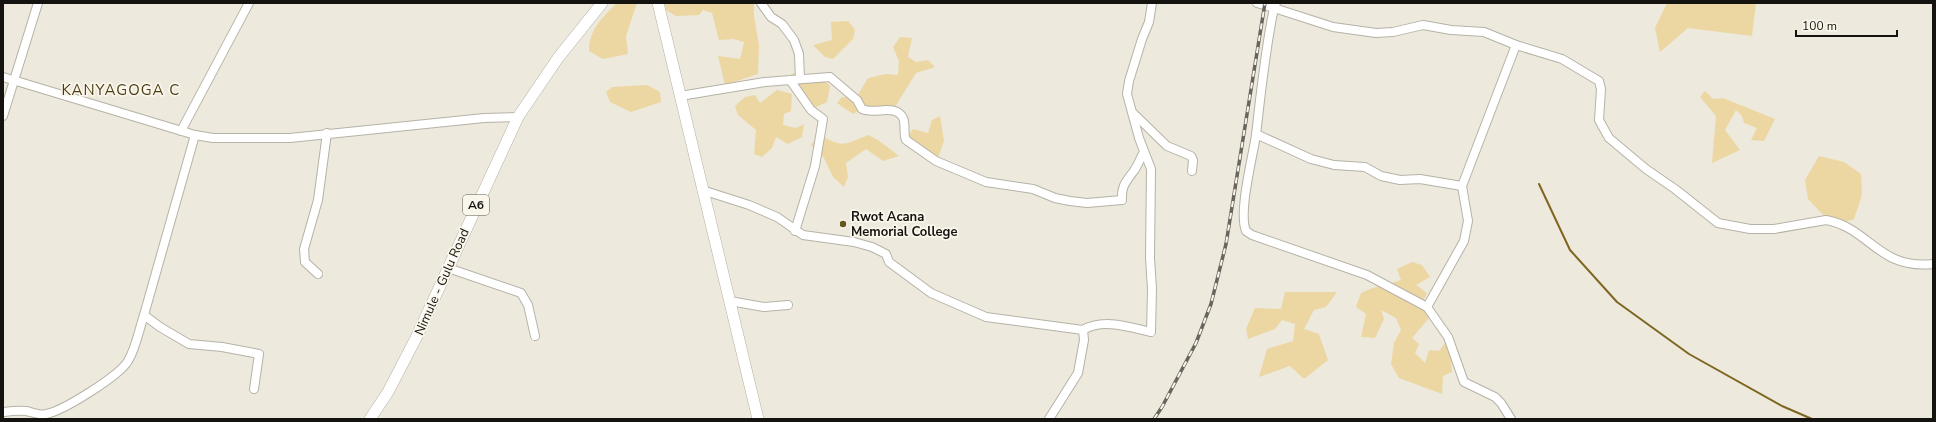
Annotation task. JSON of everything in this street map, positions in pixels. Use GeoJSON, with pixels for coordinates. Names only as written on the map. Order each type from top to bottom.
{"type":"FeatureCollection","features":[{"type":"Feature","properties":{"kind":"main road","name":"Nimule - Gulu Road"},"geometry":{"type":"LineString","coordinates":[[370,419],[388,392],[416,338],[518,117],[558,58],[602,3]]}},
{"type":"Feature","properties":{"kind":"main road"},"geometry":{"type":"LineString","coordinates":[[658,3],[758,419]]}},
{"type":"Feature","properties":{"kind":"street"},"geometry":{"type":"LineString","coordinates":[[3,116],[38,3]]}},
{"type":"Feature","properties":{"kind":"street"},"geometry":{"type":"LineString","coordinates":[[181,131],[249,3]]}},
{"type":"Feature","properties":{"kind":"street"},"geometry":{"type":"LineString","coordinates":[[760,3],[771,17],[782,24],[794,40],[799,54],[800,79]]}},
{"type":"Feature","properties":{"kind":"street"},"geometry":{"type":"LineString","coordinates":[[702,190],[749,205],[777,218],[795,231],[812,237],[854,242],[872,247],[886,254],[888,262],[931,293],[986,317],[1083,330],[1092,326],[1105,324],[1151,332],[1151,169],[1144,152],[1128,99],[1128,88],[1142,39],[1149,22],[1152,3]]}},
{"type":"Feature","properties":{"kind":"street"},"geometry":{"type":"LineString","coordinates":[[1257,3],[1275,6],[1327,25],[1383,34],[1423,25],[1451,30],[1478,31],[1516,45],[1562,59],[1596,77],[1599,81],[1601,89],[1600,120],[1609,138],[1646,169],[1675,189],[1718,223],[1750,229],[1774,229],[1826,220],[1834,221],[1849,228],[1881,252],[1896,261],[1911,265],[1933,264]]}},
{"type":"Feature","properties":{"kind":"street"},"geometry":{"type":"LineString","coordinates":[[1275,6],[1262,77],[1256,134],[1247,184],[1244,221],[1246,231],[1252,235],[1367,275],[1427,307],[1448,337],[1464,382],[1495,397],[1501,403],[1511,419]]}},
{"type":"Feature","properties":{"kind":"street"},"geometry":{"type":"LineString","coordinates":[[1427,307],[1465,236],[1468,221],[1462,186],[1516,45]]}},
{"type":"Feature","properties":{"kind":"street"},"geometry":{"type":"LineString","coordinates":[[3,77],[181,131],[213,138],[290,138],[484,118],[518,117]]}},
{"type":"Feature","properties":{"kind":"street"},"geometry":{"type":"LineString","coordinates":[[680,96],[765,82],[830,77],[856,100],[862,109],[873,111],[889,110],[897,112],[904,118],[906,140],[936,161],[986,182],[1033,189],[1055,198],[1070,201],[1087,203],[1122,200],[1121,191],[1126,180],[1133,172],[1144,152]]}},
{"type":"Feature","properties":{"kind":"street"},"geometry":{"type":"LineString","coordinates":[[790,80],[811,110],[824,119],[815,166],[795,231]]}},
{"type":"Feature","properties":{"kind":"street"},"geometry":{"type":"LineString","coordinates":[[1132,112],[1167,146],[1191,156],[1193,160],[1192,171]]}},
{"type":"Feature","properties":{"kind":"street"},"geometry":{"type":"LineString","coordinates":[[318,274],[305,262],[304,249],[318,200],[328,133]]}},
{"type":"Feature","properties":{"kind":"street"},"geometry":{"type":"LineString","coordinates":[[1256,134],[1286,146],[1301,155],[1328,163],[1365,168],[1381,176],[1400,180],[1420,179],[1462,186]]}},
{"type":"Feature","properties":{"kind":"street"},"geometry":{"type":"LineString","coordinates":[[4,412],[23,410],[43,415],[48,414],[65,407],[88,393],[125,365],[134,348],[195,135]]}},
{"type":"Feature","properties":{"kind":"street"},"geometry":{"type":"LineString","coordinates":[[448,268],[521,293],[528,305],[535,336]]}},
{"type":"Feature","properties":{"kind":"street"},"geometry":{"type":"LineString","coordinates":[[730,301],[764,307],[788,305]]}},
{"type":"Feature","properties":{"kind":"street"},"geometry":{"type":"LineString","coordinates":[[144,315],[160,327],[189,344],[222,347],[259,354],[254,389]]}},
{"type":"Feature","properties":{"kind":"street"},"geometry":{"type":"LineString","coordinates":[[1049,419],[1078,373],[1084,340],[1083,330]]}},
{"type":"Feature","properties":{"kind":"shaded area"},"geometry":{"type":"Polygon","coordinates":[[[617,3],[637,3],[626,36],[628,54],[603,59],[589,51],[591,36],[598,24],[617,3]]]}},
{"type":"Feature","properties":{"kind":"shaded area"},"geometry":{"type":"Polygon","coordinates":[[[665,3],[754,3],[754,16],[759,45],[758,74],[725,85],[718,56],[740,59],[744,42],[733,39],[719,40],[712,13],[703,10],[699,15],[676,16],[666,10],[665,3]]]}},
{"type":"Feature","properties":{"kind":"shaded area"},"geometry":{"type":"Polygon","coordinates":[[[1667,3],[1756,3],[1752,36],[1688,28],[1660,52],[1655,28],[1667,3]]]}},
{"type":"Feature","properties":{"kind":"shaded area"},"geometry":{"type":"Polygon","coordinates":[[[848,21],[855,30],[853,39],[833,59],[825,57],[813,45],[832,40],[831,22],[848,21]]]}},
{"type":"Feature","properties":{"kind":"shaded area"},"geometry":{"type":"Polygon","coordinates":[[[900,37],[912,38],[908,57],[916,62],[928,60],[935,67],[916,73],[890,115],[867,110],[853,114],[837,103],[842,97],[856,98],[868,78],[886,74],[898,75],[899,61],[893,47],[900,37]]]}},
{"type":"Feature","properties":{"kind":"shaded area"},"geometry":{"type":"Polygon","coordinates":[[[799,72],[807,80],[823,79],[830,86],[827,102],[816,107],[809,108],[796,89],[791,74],[799,72]]]}},
{"type":"Feature","properties":{"kind":"shaded area"},"geometry":{"type":"Polygon","coordinates":[[[647,85],[660,92],[661,102],[631,112],[610,102],[606,92],[612,87],[647,85]]]}},
{"type":"Feature","properties":{"kind":"shaded area"},"geometry":{"type":"Polygon","coordinates":[[[777,90],[792,94],[791,111],[784,114],[783,125],[796,128],[804,124],[802,137],[788,144],[776,137],[772,148],[762,157],[754,154],[756,130],[738,115],[735,106],[745,97],[755,95],[760,103],[777,90]]]}},
{"type":"Feature","properties":{"kind":"shaded area"},"geometry":{"type":"Polygon","coordinates":[[[1705,91],[1713,99],[1723,98],[1775,119],[1764,141],[1751,140],[1757,128],[1744,123],[1742,116],[1736,110],[1725,130],[1740,150],[1712,163],[1716,116],[1700,97],[1705,91]]]}},
{"type":"Feature","properties":{"kind":"shaded area"},"geometry":{"type":"Polygon","coordinates":[[[940,116],[944,141],[938,158],[916,146],[908,136],[913,129],[928,133],[932,120],[940,116]]]}},
{"type":"Feature","properties":{"kind":"shaded area"},"geometry":{"type":"Polygon","coordinates":[[[820,135],[834,142],[844,144],[868,135],[878,140],[899,156],[883,161],[866,149],[846,163],[848,177],[844,187],[833,177],[824,158],[811,145],[820,135]]]}},
{"type":"Feature","properties":{"kind":"shaded area"},"geometry":{"type":"Polygon","coordinates":[[[1819,156],[1844,162],[1861,174],[1862,195],[1854,219],[1834,226],[1808,199],[1805,180],[1819,156]]]}},
{"type":"Feature","properties":{"kind":"shaded area"},"geometry":{"type":"Polygon","coordinates":[[[1412,262],[1422,265],[1430,277],[1416,285],[1427,293],[1422,303],[1429,318],[1412,338],[1419,344],[1415,353],[1425,363],[1429,350],[1439,351],[1446,342],[1450,352],[1452,372],[1443,376],[1442,394],[1399,378],[1391,364],[1394,343],[1401,330],[1396,318],[1381,310],[1384,319],[1375,338],[1361,337],[1366,314],[1356,307],[1361,293],[1401,280],[1397,269],[1412,262]]]}},
{"type":"Feature","properties":{"kind":"shaded area"},"geometry":{"type":"Polygon","coordinates":[[[1285,292],[1337,292],[1326,307],[1314,310],[1304,329],[1319,334],[1328,360],[1304,379],[1290,366],[1259,377],[1267,349],[1293,341],[1295,324],[1282,320],[1275,329],[1248,339],[1246,329],[1255,308],[1281,309],[1285,292]]]}},
{"type":"Feature","properties":{"kind":"waterway"},"geometry":{"type":"LineString","coordinates":[[1539,184],[1570,250],[1617,302],[1689,354],[1782,406],[1812,419]]}},
{"type":"Feature","properties":{"kind":"railway"},"geometry":{"type":"LineString","coordinates":[[1154,419],[1196,343],[1211,304],[1226,244],[1265,3]]}},
{"type":"Feature","properties":{"kind":"place","name":"Rwot Acana Memorial College"},"geometry":{"type":"Point","coordinates":[843,224]}},
{"type":"Feature","properties":{"kind":"district","name":"KANYAGOGA C"},"geometry":{"type":"Point","coordinates":[121,90]}}]}
